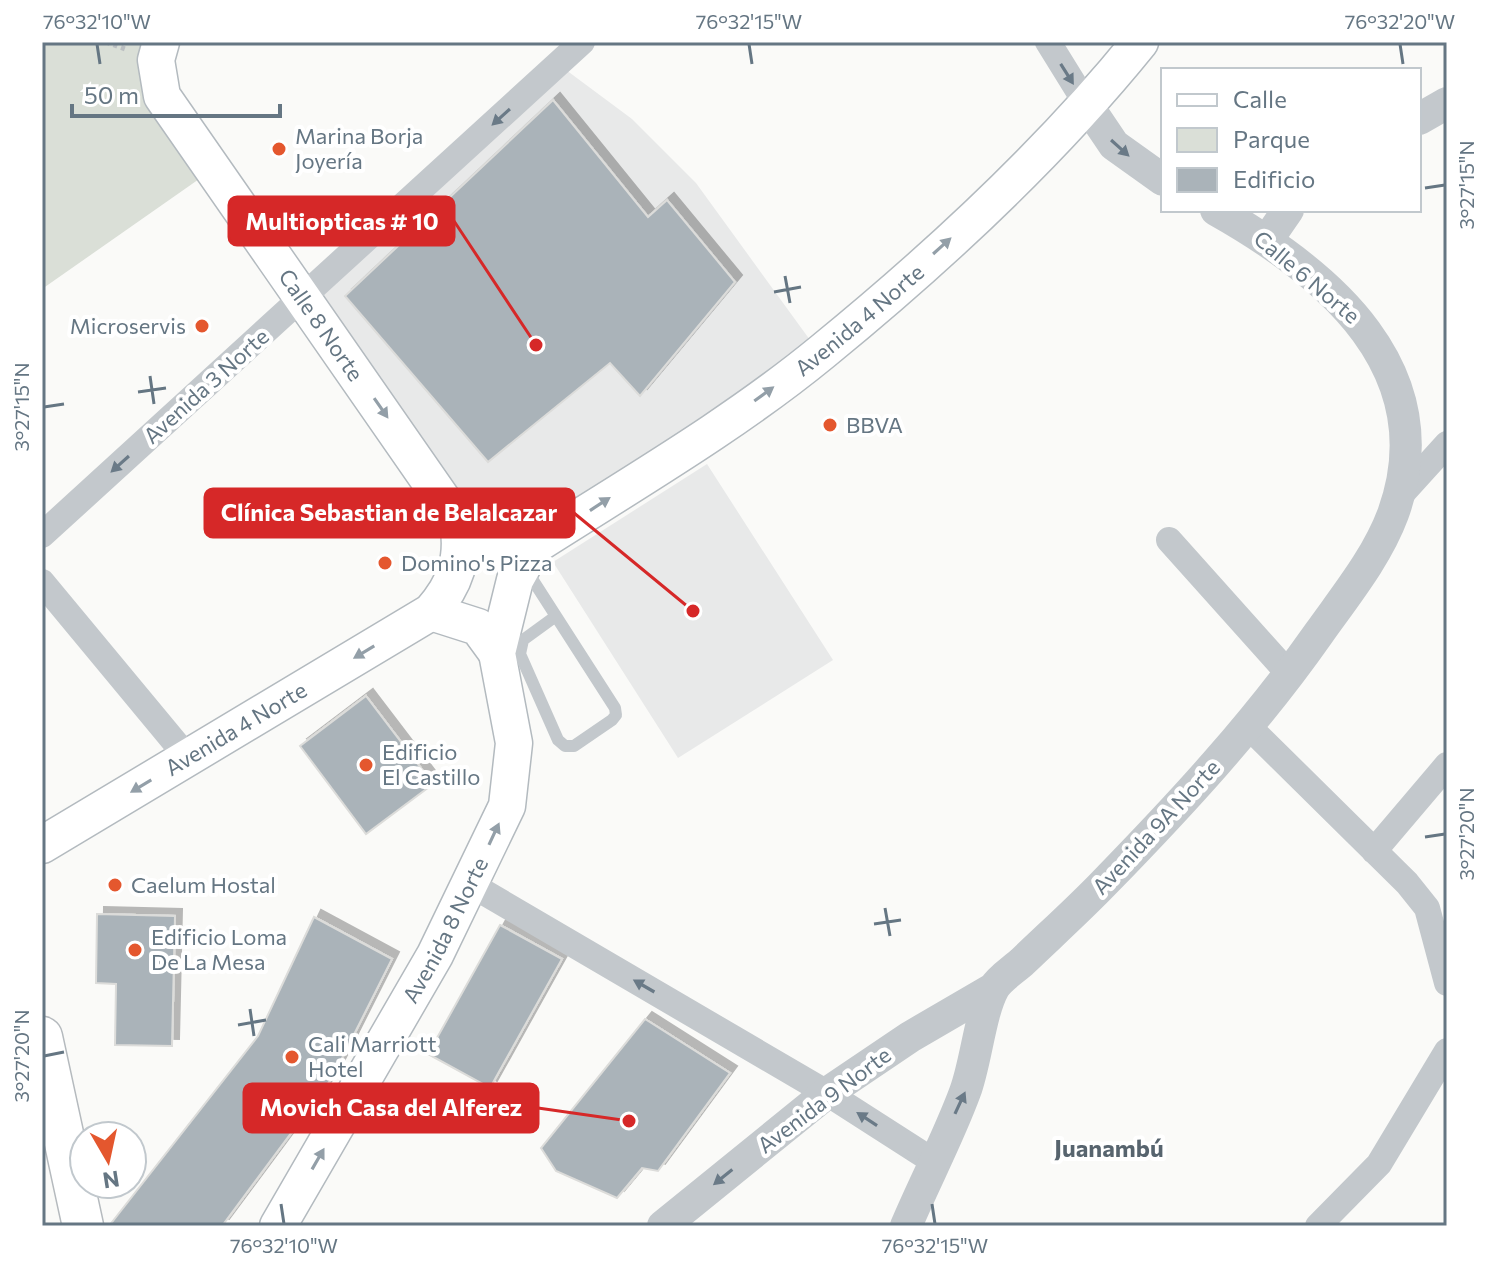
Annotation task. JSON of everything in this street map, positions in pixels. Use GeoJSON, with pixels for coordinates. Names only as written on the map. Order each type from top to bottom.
{"type":"FeatureCollection","features":[{"type":"Feature","properties":{"kind":"main road","name":"Calle 8 Norte"},"geometry":{"type":"LineString","coordinates":[[161,42],[156,60],[162,96],[458,522],[478,542],[492,548],[521,550],[529,556]]}},
{"type":"Feature","properties":{"kind":"main road","name":"Avenida 4 Norte"},"geometry":{"type":"LineString","coordinates":[[529,556],[821,353],[1001,194],[1087,105],[1140,42]]}},
{"type":"Feature","properties":{"kind":"main road"},"geometry":{"type":"LineString","coordinates":[[458,522],[461,541],[457,570],[444,597],[431,612],[478,627],[497,653]]}},
{"type":"Feature","properties":{"kind":"main road","name":"Avenida 8 Norte"},"geometry":{"type":"LineString","coordinates":[[284,1224],[435,955],[507,806],[522,700],[497,653],[509,597],[529,556]]}},
{"type":"Feature","properties":{"kind":"main road","name":"Avenida 4 Norte"},"geometry":{"type":"LineString","coordinates":[[42,845],[431,612]]}},
{"type":"Feature","properties":{"kind":"main road"},"geometry":{"type":"LineString","coordinates":[[42,1037],[82,1219]]}},
{"type":"Feature","properties":{"kind":"street","name":"Avenida 3 Norte"},"geometry":{"type":"LineString","coordinates":[[42,535],[582,42]]}},
{"type":"Feature","properties":{"kind":"street"},"geometry":{"type":"LineString","coordinates":[[1048,42],[1114,145],[1161,179]]}},
{"type":"Feature","properties":{"kind":"street"},"geometry":{"type":"LineString","coordinates":[[1421,118],[1447,103]]}},
{"type":"Feature","properties":{"kind":"street","name":"Calle 6 Norte"},"geometry":{"type":"LineString","coordinates":[[1220,212],[1268,239],[1334,294],[1363,324],[1382,353],[1402,411],[1405,441],[1398,498]]}},
{"type":"Feature","properties":{"kind":"street"},"geometry":{"type":"LineString","coordinates":[[1268,239],[1287,212]]}},
{"type":"Feature","properties":{"kind":"street","name":"Avenida 9A Norte"},"geometry":{"type":"LineString","coordinates":[[994,988],[1137,850],[1248,726],[1290,675],[1374,553],[1398,498],[1447,444]]}},
{"type":"Feature","properties":{"kind":"street"},"geometry":{"type":"LineString","coordinates":[[1169,540],[1290,675]]}},
{"type":"Feature","properties":{"kind":"street"},"geometry":{"type":"LineString","coordinates":[[42,582],[188,758]]}},
{"type":"Feature","properties":{"kind":"street"},"geometry":{"type":"LineString","coordinates":[[1248,726],[1427,908],[1447,983]]}},
{"type":"Feature","properties":{"kind":"street"},"geometry":{"type":"LineString","coordinates":[[1374,851],[1447,765]]}},
{"type":"Feature","properties":{"kind":"street"},"geometry":{"type":"LineString","coordinates":[[470,884],[827,1093],[933,1161]]}},
{"type":"Feature","properties":{"kind":"street"},"geometry":{"type":"LineString","coordinates":[[906,1226],[965,1092],[994,988]]}},
{"type":"Feature","properties":{"kind":"street","name":"Avenida 9 Norte"},"geometry":{"type":"LineString","coordinates":[[663,1226],[827,1093],[910,1037],[994,988]]}},
{"type":"Feature","properties":{"kind":"street"},"geometry":{"type":"LineString","coordinates":[[1318,1226],[1379,1164],[1447,1051]]}},
{"type":"Feature","properties":{"kind":"lane"},"geometry":{"type":"LineString","coordinates":[[529,556],[556,616],[615,708],[616,715],[574,746],[565,746],[558,740],[522,700],[520,646],[556,616]]}},
{"type":"Feature","properties":{"kind":"shaded area"},"geometry":{"type":"Polygon","coordinates":[[[558,64],[632,119],[696,183],[810,340],[707,434],[492,548],[302,299],[558,64]]]}},
{"type":"Feature","properties":{"kind":"shaded area"},"geometry":{"type":"Polygon","coordinates":[[[707,464],[833,660],[678,758],[553,562],[707,464]]]}},
{"type":"Feature","properties":{"kind":"green space"},"geometry":{"type":"Polygon","coordinates":[[[42,42],[161,42],[156,60],[212,170],[42,289],[42,42]]]}},
{"type":"Feature","properties":{"kind":"building"},"geometry":{"type":"Polygon","coordinates":[[[553,100],[648,217],[667,200],[735,282],[640,396],[610,363],[488,462],[345,296],[553,100]]]}},
{"type":"Feature","properties":{"kind":"building","name":"Edificio El Castillo"},"geometry":{"type":"Polygon","coordinates":[[[366,696],[433,784],[366,834],[300,746],[366,696]]]}},
{"type":"Feature","properties":{"kind":"building","name":"Edificio Loma De La Mesa"},"geometry":{"type":"Polygon","coordinates":[[[97,914],[175,916],[172,1046],[115,1045],[116,984],[96,983],[97,914]]]}},
{"type":"Feature","properties":{"kind":"building","name":"Cali Marriott Hotel"},"geometry":{"type":"Polygon","coordinates":[[[314,917],[392,959],[332,1078],[222,1226],[109,1226],[129,1200],[148,1200],[148,1176],[258,1036],[314,917]]]}},
{"type":"Feature","properties":{"kind":"building"},"geometry":{"type":"Polygon","coordinates":[[[500,925],[562,959],[490,1088],[428,1054],[500,925]]]}},
{"type":"Feature","properties":{"kind":"building"},"geometry":{"type":"Polygon","coordinates":[[[645,1019],[730,1073],[658,1171],[642,1168],[617,1198],[556,1171],[541,1148],[645,1019]]]}},
{"type":"Feature","properties":{"kind":"place","name":"Marina Borja Joyería"},"geometry":{"type":"Point","coordinates":[279,149]}},
{"type":"Feature","properties":{"kind":"place","name":"Microservis"},"geometry":{"type":"Point","coordinates":[202,326]}},
{"type":"Feature","properties":{"kind":"place","name":"Multiopticas # 10"},"geometry":{"type":"Point","coordinates":[536,345]}},
{"type":"Feature","properties":{"kind":"place","name":"BBVA"},"geometry":{"type":"Point","coordinates":[830,425]}},
{"type":"Feature","properties":{"kind":"place","name":"Domino's Pizza"},"geometry":{"type":"Point","coordinates":[385,563]}},
{"type":"Feature","properties":{"kind":"place","name":"Clínica Sebastian de Belalcazar"},"geometry":{"type":"Point","coordinates":[693,611]}},
{"type":"Feature","properties":{"kind":"place","name":"Edificio El Castillo"},"geometry":{"type":"Point","coordinates":[366,765]}},
{"type":"Feature","properties":{"kind":"place","name":"Caelum Hostal"},"geometry":{"type":"Point","coordinates":[115,885]}},
{"type":"Feature","properties":{"kind":"place","name":"Edificio Loma De La Mesa"},"geometry":{"type":"Point","coordinates":[135,950]}},
{"type":"Feature","properties":{"kind":"place","name":"Cali Marriott Hotel"},"geometry":{"type":"Point","coordinates":[292,1057]}},
{"type":"Feature","properties":{"kind":"place","name":"Movich Casa del Alferez"},"geometry":{"type":"Point","coordinates":[629,1121]}},
{"type":"Feature","properties":{"kind":"district","name":"Juanambú"},"geometry":{"type":"Point","coordinates":[1109,1149]}}]}
